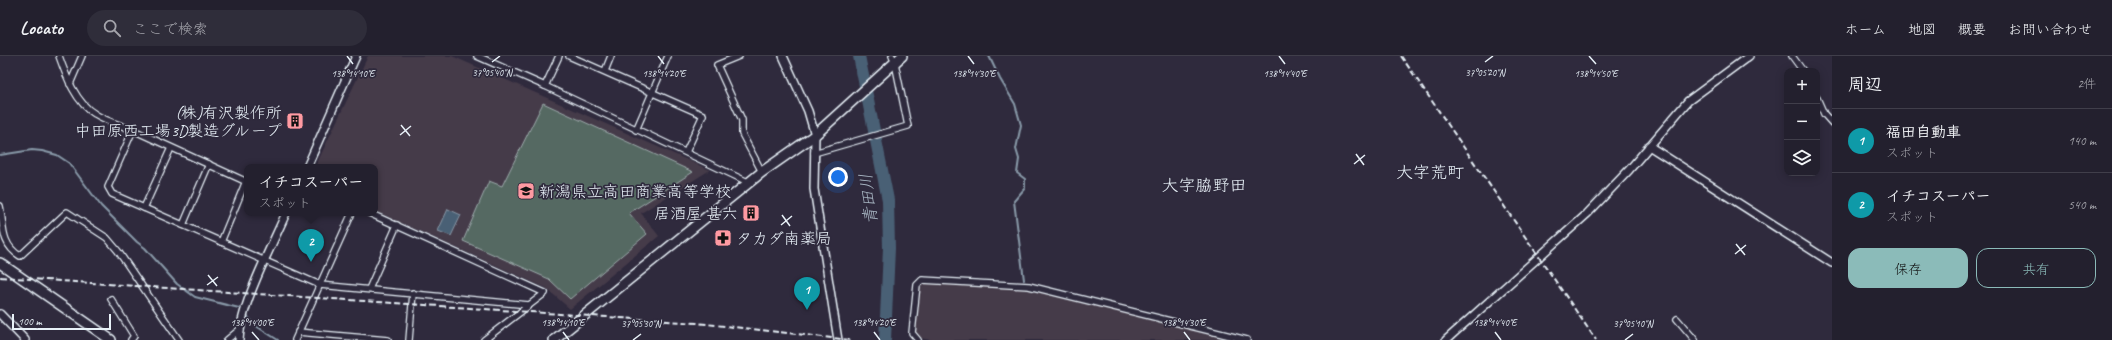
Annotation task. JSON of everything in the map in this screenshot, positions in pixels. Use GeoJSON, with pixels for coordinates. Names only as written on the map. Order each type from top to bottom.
{"type":"FeatureCollection","features":[{"type":"Feature","properties":{"kind":"main road"},"geometry":{"type":"LineString","coordinates":[[554,340],[762,172],[815,135],[884,72],[893,60],[902,56]]}},
{"type":"Feature","properties":{"kind":"main road"},"geometry":{"type":"LineString","coordinates":[[0,263],[111,340]]}},
{"type":"Feature","properties":{"kind":"street"},"geometry":{"type":"LineString","coordinates":[[59,56],[70,84],[87,108],[96,114],[244,181]]}},
{"type":"Feature","properties":{"kind":"street"},"geometry":{"type":"LineString","coordinates":[[70,84],[82,56]]}},
{"type":"Feature","properties":{"kind":"street"},"geometry":{"type":"LineString","coordinates":[[308,164],[356,56]]}},
{"type":"Feature","properties":{"kind":"street"},"geometry":{"type":"LineString","coordinates":[[477,56],[546,86],[750,183]]}},
{"type":"Feature","properties":{"kind":"street"},"geometry":{"type":"LineString","coordinates":[[546,86],[559,56]]}},
{"type":"Feature","properties":{"kind":"street"},"geometry":{"type":"LineString","coordinates":[[569,56],[703,115],[686,152]]}},
{"type":"Feature","properties":{"kind":"street"},"geometry":{"type":"LineString","coordinates":[[605,71],[611,56]]}},
{"type":"Feature","properties":{"kind":"street"},"geometry":{"type":"LineString","coordinates":[[636,130],[668,56]]}},
{"type":"Feature","properties":{"kind":"street"},"geometry":{"type":"LineString","coordinates":[[739,56],[717,65],[742,120],[742,134],[762,172]]}},
{"type":"Feature","properties":{"kind":"street"},"geometry":{"type":"LineString","coordinates":[[783,56],[808,111],[815,135],[814,177],[817,217],[838,340]]}},
{"type":"Feature","properties":{"kind":"street"},"geometry":{"type":"LineString","coordinates":[[1446,340],[1587,214],[1688,101],[1749,56]]}},
{"type":"Feature","properties":{"kind":"street"},"geometry":{"type":"LineString","coordinates":[[1792,56],[1801,68]]}},
{"type":"Feature","properties":{"kind":"street"},"geometry":{"type":"LineString","coordinates":[[814,153],[908,126],[893,60]]}},
{"type":"Feature","properties":{"kind":"street"},"geometry":{"type":"LineString","coordinates":[[1820,104],[1824,114],[1832,123]]}},
{"type":"Feature","properties":{"kind":"street"},"geometry":{"type":"LineString","coordinates":[[133,130],[108,187],[112,194],[265,262],[320,284],[530,305]]}},
{"type":"Feature","properties":{"kind":"street"},"geometry":{"type":"LineString","coordinates":[[1649,146],[1832,263]]}},
{"type":"Feature","properties":{"kind":"street"},"geometry":{"type":"LineString","coordinates":[[144,208],[171,148]]}},
{"type":"Feature","properties":{"kind":"street"},"geometry":{"type":"LineString","coordinates":[[183,225],[209,164]]}},
{"type":"Feature","properties":{"kind":"street"},"geometry":{"type":"LineString","coordinates":[[221,242],[244,189]]}},
{"type":"Feature","properties":{"kind":"street"},"geometry":{"type":"LineString","coordinates":[[0,206],[3,232],[12,248],[20,256],[67,212],[107,238],[118,251],[179,340]]}},
{"type":"Feature","properties":{"kind":"street"},"geometry":{"type":"LineString","coordinates":[[239,340],[239,330],[246,306],[285,216]]}},
{"type":"Feature","properties":{"kind":"street"},"geometry":{"type":"LineString","coordinates":[[295,340],[351,216]]}},
{"type":"Feature","properties":{"kind":"street"},"geometry":{"type":"LineString","coordinates":[[375,216],[545,292],[484,340]]}},
{"type":"Feature","properties":{"kind":"street"},"geometry":{"type":"LineString","coordinates":[[369,289],[397,225]]}},
{"type":"Feature","properties":{"kind":"street"},"geometry":{"type":"LineString","coordinates":[[918,340],[912,333],[917,285],[922,280],[1029,286],[1247,340]]}},
{"type":"Feature","properties":{"kind":"street"},"geometry":{"type":"LineString","coordinates":[[409,340],[414,293]]}},
{"type":"Feature","properties":{"kind":"street"},"geometry":{"type":"LineString","coordinates":[[111,299],[134,336],[131,340]]}},
{"type":"Feature","properties":{"kind":"street"},"geometry":{"type":"LineString","coordinates":[[0,314],[25,340]]}},
{"type":"Feature","properties":{"kind":"street"},"geometry":{"type":"LineString","coordinates":[[1677,319],[1695,340]]}},
{"type":"Feature","properties":{"kind":"street"},"geometry":{"type":"LineString","coordinates":[[227,340],[239,330]]}},
{"type":"Feature","properties":{"kind":"street"},"geometry":{"type":"LineString","coordinates":[[298,332],[388,340]]}},
{"type":"Feature","properties":{"kind":"shaded area","name":"新潟県立高田商業高等学校"},"geometry":{"type":"Polygon","coordinates":[[[368,56],[452,56],[710,170],[641,213],[659,236],[570,309],[546,288],[378,212],[378,164],[316,164],[368,56]]]}},
{"type":"Feature","properties":{"kind":"shaded area"},"geometry":{"type":"Polygon","coordinates":[[[922,283],[1029,289],[1238,340],[932,340],[919,338],[914,333],[919,285],[922,283]]]}},
{"type":"Feature","properties":{"kind":"green space"},"geometry":{"type":"Polygon","coordinates":[[[543,103],[693,172],[629,213],[647,234],[570,299],[549,279],[463,241],[489,181],[502,186],[543,103]]]}},
{"type":"Feature","properties":{"kind":"water"},"geometry":{"type":"Polygon","coordinates":[[[448,209],[461,215],[451,236],[438,231],[448,209]]]}},
{"type":"Feature","properties":{"kind":"waterway","name":"青田川"},"geometry":{"type":"LineString","coordinates":[[859,56],[888,200],[889,248],[885,340]]}},
{"type":"Feature","properties":{"kind":"waterway"},"geometry":{"type":"LineString","coordinates":[[989,56],[1000,79],[1015,104],[1021,125],[1016,149],[1019,159],[1017,173],[1025,179],[1025,188],[1014,201],[1024,280]]}},
{"type":"Feature","properties":{"kind":"waterway"},"geometry":{"type":"LineString","coordinates":[[0,155],[32,150],[57,155],[69,163],[101,206],[145,248],[177,284],[195,297],[239,308],[243,312]]}},
{"type":"Feature","properties":{"kind":"waterway"},"geometry":{"type":"LineString","coordinates":[[246,315],[256,326],[278,340]]}},
{"type":"Feature","properties":{"kind":"railway"},"geometry":{"type":"LineString","coordinates":[[1401,56],[1596,340]]}},
{"type":"Feature","properties":{"kind":"railway"},"geometry":{"type":"LineString","coordinates":[[0,277],[697,323],[850,340]]}},
{"type":"Feature","properties":{"kind":"place","name":"(株)有沢製作所 中田原西工場3D製造グループ"},"geometry":{"type":"Point","coordinates":[295,121]}},
{"type":"Feature","properties":{"kind":"place","name":"新潟県立高田商業高等学校"},"geometry":{"type":"Point","coordinates":[526,191]}},
{"type":"Feature","properties":{"kind":"place","name":"居酒屋 甚六"},"geometry":{"type":"Point","coordinates":[751,213]}},
{"type":"Feature","properties":{"kind":"place","name":"タカダ南薬局"},"geometry":{"type":"Point","coordinates":[723,238]}},
{"type":"Feature","properties":{"kind":"place","name":"イチコスーパー"},"geometry":{"type":"Point","coordinates":[311,262]}},
{"type":"Feature","properties":{"kind":"place","name":"福田自動車"},"geometry":{"type":"Point","coordinates":[807,310]}},
{"type":"Feature","properties":{"kind":"district","name":"大字荒町"},"geometry":{"type":"Point","coordinates":[1430,172]}},
{"type":"Feature","properties":{"kind":"district","name":"大字脇野田"},"geometry":{"type":"Point","coordinates":[1204,185]}}]}
